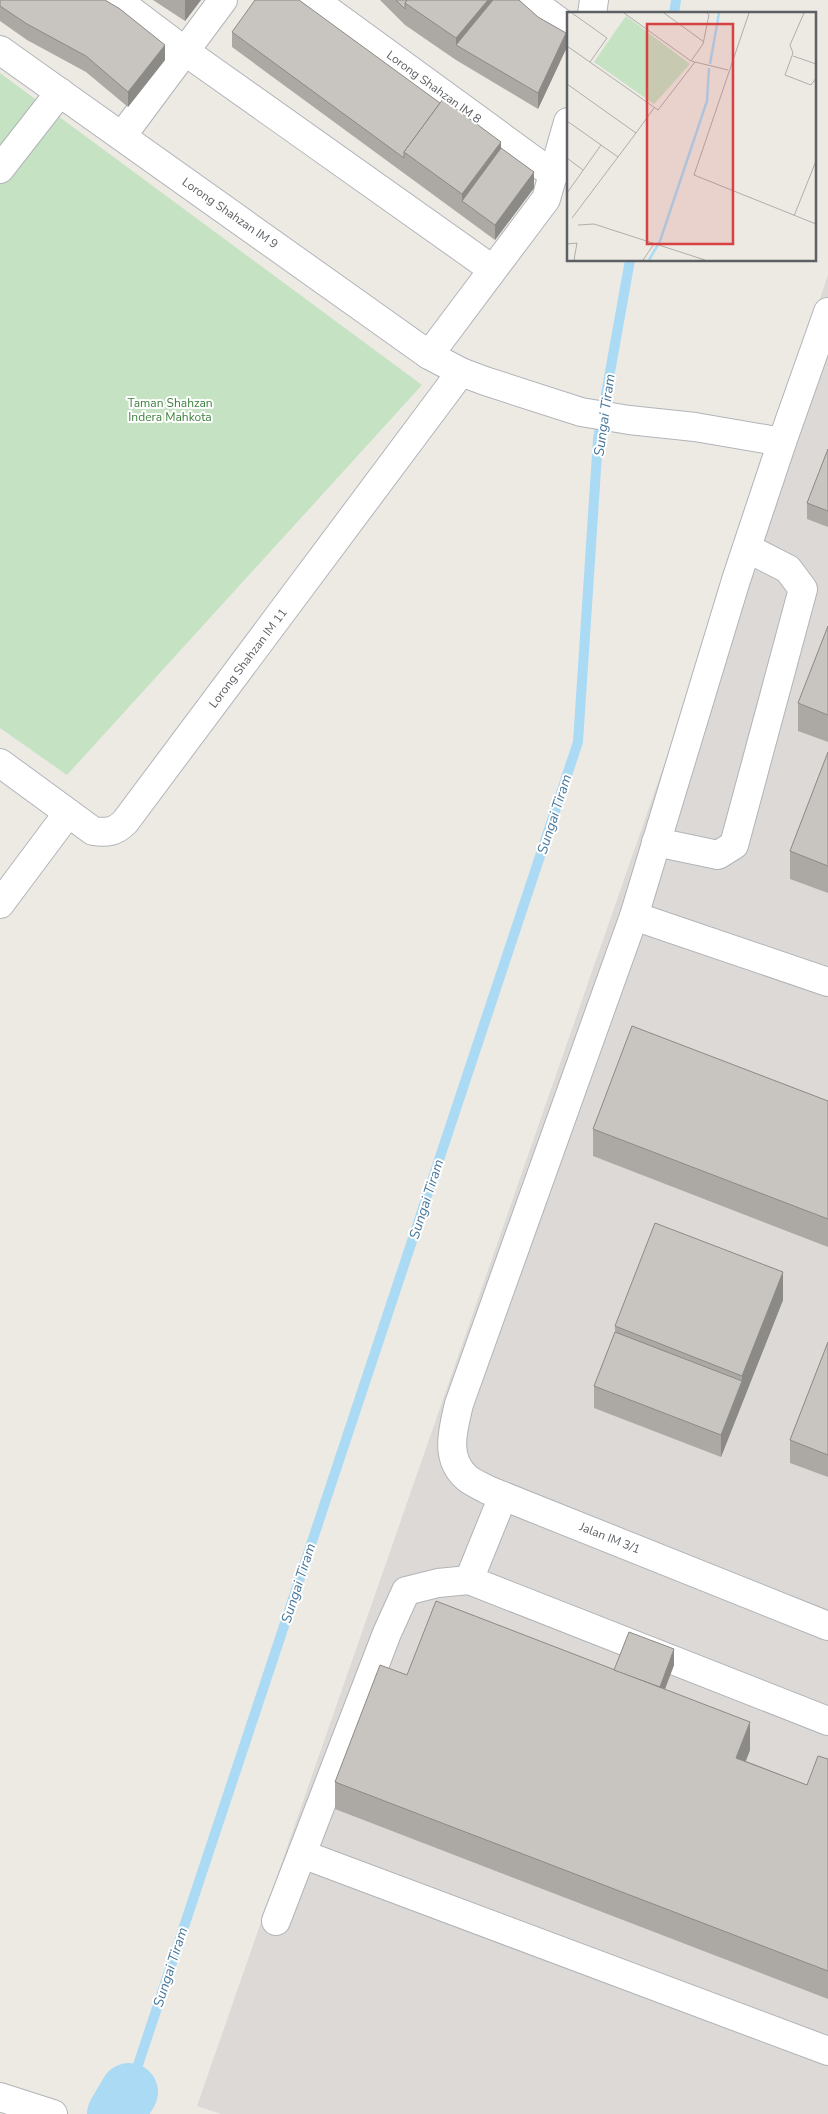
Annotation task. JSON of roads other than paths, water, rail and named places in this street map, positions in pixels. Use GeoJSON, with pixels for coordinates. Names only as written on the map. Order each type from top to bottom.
{"type":"FeatureCollection","features":[{"type":"Feature","properties":{"kind":"street"},"geometry":{"type":"LineString","coordinates":[[117,0],[186,52],[492,270]]}},
{"type":"Feature","properties":{"kind":"street"},"geometry":{"type":"LineString","coordinates":[[122,136],[223,0]]}},
{"type":"Feature","properties":{"kind":"street","name":"Lorong Shahzan IM 8"},"geometry":{"type":"LineString","coordinates":[[314,0],[554,175]]}},
{"type":"Feature","properties":{"kind":"street"},"geometry":{"type":"LineString","coordinates":[[530,0],[567,27]]}},
{"type":"Feature","properties":{"kind":"street","name":"Lorong Shahzan IM 9"},"geometry":{"type":"LineString","coordinates":[[0,50],[429,355],[462,372],[582,412],[629,420],[695,427],[782,442]]}},
{"type":"Feature","properties":{"kind":"street"},"geometry":{"type":"LineString","coordinates":[[0,170],[60,92]]}},
{"type":"Feature","properties":{"kind":"street"},"geometry":{"type":"LineString","coordinates":[[429,355],[546,199],[567,126]]}},
{"type":"Feature","properties":{"kind":"street","name":"Jalan IM 3/1"},"geometry":{"type":"LineString","coordinates":[[828,312],[747,548],[634,916],[459,1404],[452,1432],[452,1458],[467,1477],[488,1490],[828,1626]]}},
{"type":"Feature","properties":{"kind":"street","name":"Lorong Shahzan IM 11"},"geometry":{"type":"LineString","coordinates":[[0,763],[93,831],[105,833],[116,830],[125,822],[462,372]]}},
{"type":"Feature","properties":{"kind":"street"},"geometry":{"type":"LineString","coordinates":[[656,842],[718,855],[734,845],[803,589],[788,569],[747,548]]}},
{"type":"Feature","properties":{"kind":"street"},"geometry":{"type":"LineString","coordinates":[[0,904],[68,813]]}},
{"type":"Feature","properties":{"kind":"street"},"geometry":{"type":"LineString","coordinates":[[634,916],[828,982]]}},
{"type":"Feature","properties":{"kind":"street"},"geometry":{"type":"LineString","coordinates":[[469,1580],[503,1496]]}},
{"type":"Feature","properties":{"kind":"street"},"geometry":{"type":"LineString","coordinates":[[276,1921],[387,1633],[406,1591],[438,1582],[469,1580],[828,1721]]}},
{"type":"Feature","properties":{"kind":"street"},"geometry":{"type":"LineString","coordinates":[[302,1854],[828,2051]]}},
{"type":"Feature","properties":{"kind":"street"},"geometry":{"type":"LineString","coordinates":[[0,2097],[53,2114]]}},
{"type":"Feature","properties":{"kind":"waterway","name":"Sungai Tiram"},"geometry":{"type":"LineString","coordinates":[[674,12],[676,0]]}},
{"type":"Feature","properties":{"kind":"waterway","name":"Sungai Tiram"},"geometry":{"type":"LineString","coordinates":[[129,2092],[578,742],[598,439],[630,261]]}},
{"type":"Feature","properties":{"kind":"waterway","name":"Sungai Tiram"},"geometry":{"type":"LineString","coordinates":[[116,2114],[129,2092]]}},
{"type":"Feature","properties":{"kind":"park label","name":"Taman Shahzan Indera Mahkota"},"geometry":{"type":"Point","coordinates":[170,410]}}]}
